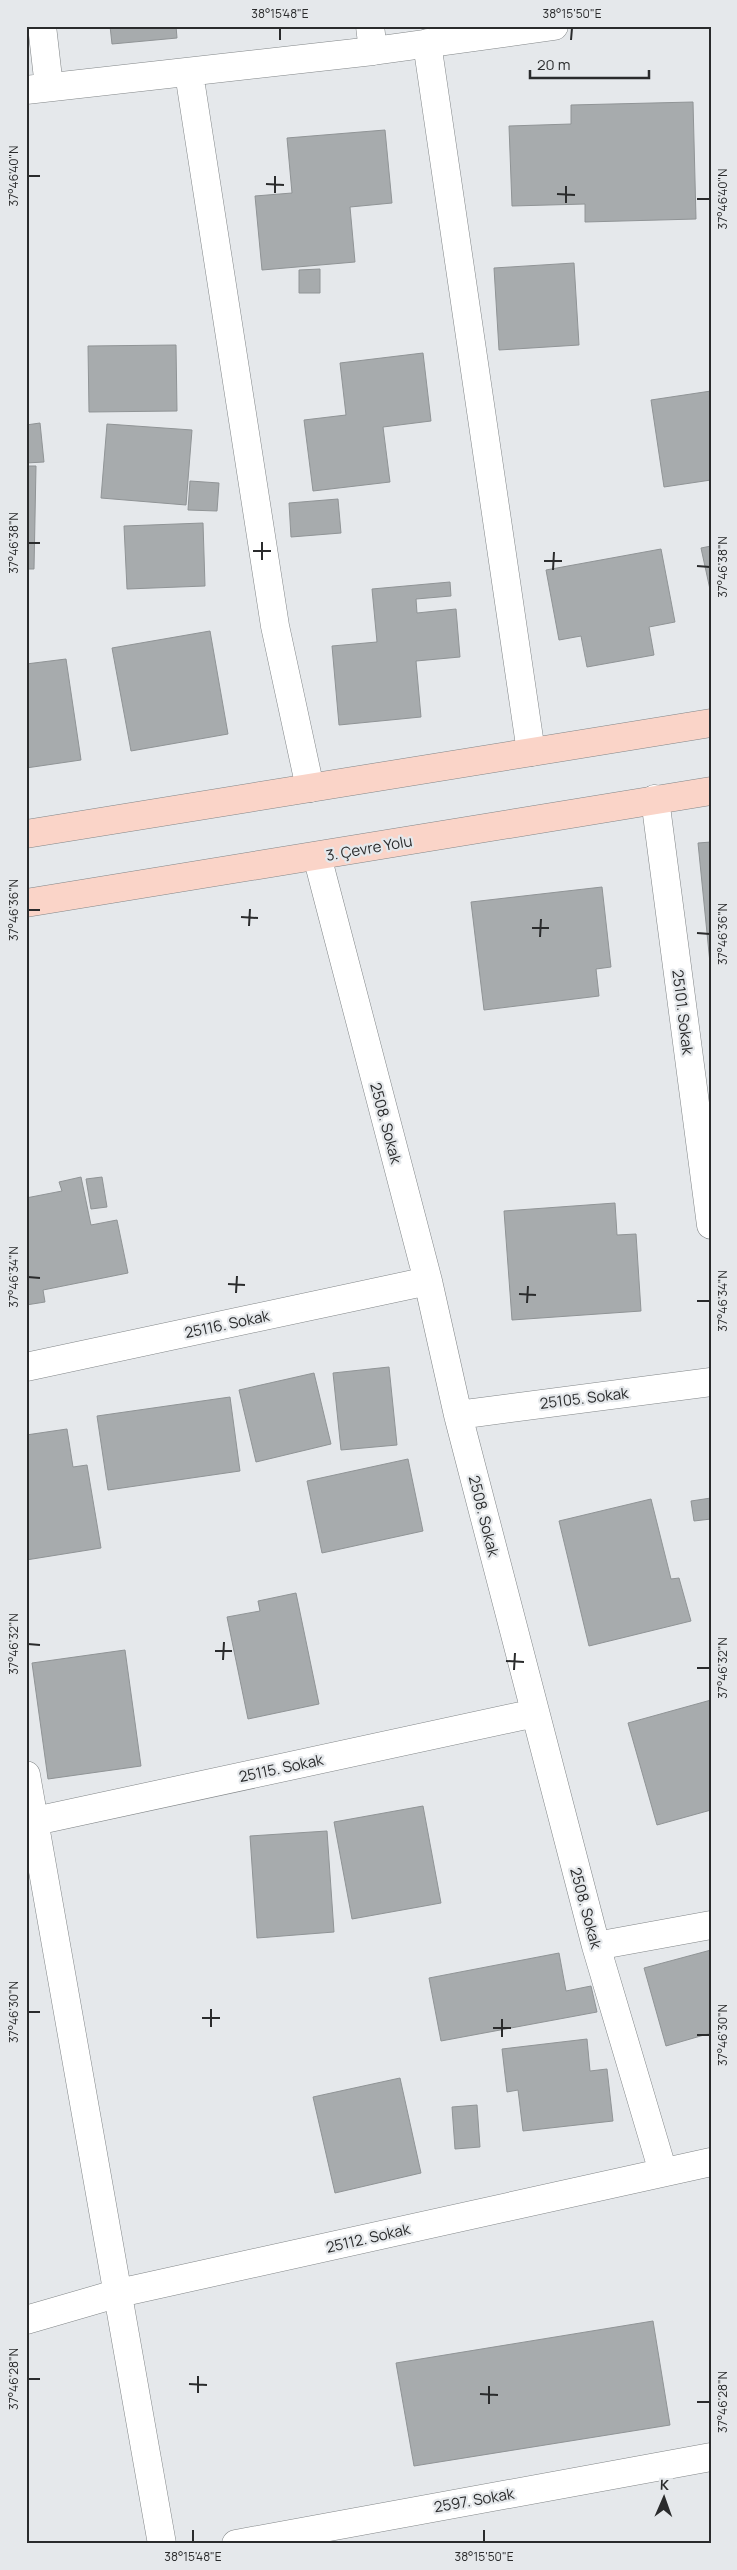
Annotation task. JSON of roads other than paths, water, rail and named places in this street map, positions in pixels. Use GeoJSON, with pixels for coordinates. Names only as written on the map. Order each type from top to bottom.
{"type":"FeatureCollection","features":[{"type":"Feature","properties":{"kind":"main road"},"geometry":{"type":"LineString","coordinates":[[26,834],[711,723]]}},
{"type":"Feature","properties":{"kind":"main road","name":"3. Çevre Yolu"},"geometry":{"type":"LineString","coordinates":[[26,903],[711,791]]}},
{"type":"Feature","properties":{"kind":"street"},"geometry":{"type":"LineString","coordinates":[[42,26],[38,88],[189,73],[372,39],[427,43],[554,26]]}},
{"type":"Feature","properties":{"kind":"street"},"geometry":{"type":"LineString","coordinates":[[427,43],[531,752]]}},
{"type":"Feature","properties":{"kind":"street"},"geometry":{"type":"LineString","coordinates":[[189,73],[274,626],[310,788]]}},
{"type":"Feature","properties":{"kind":"street","name":"25101. Sokak"},"geometry":{"type":"LineString","coordinates":[[655,799],[711,1225]]}},
{"type":"Feature","properties":{"kind":"street","name":"2508. Sokak"},"geometry":{"type":"LineString","coordinates":[[317,856],[428,1281],[458,1414],[596,1946],[663,2172]]}},
{"type":"Feature","properties":{"kind":"street","name":"25116. Sokak"},"geometry":{"type":"LineString","coordinates":[[26,1367],[428,1281]]}},
{"type":"Feature","properties":{"kind":"street","name":"25105. Sokak"},"geometry":{"type":"LineString","coordinates":[[458,1414],[711,1382]]}},
{"type":"Feature","properties":{"kind":"street","name":"25115. Sokak"},"geometry":{"type":"LineString","coordinates":[[30,1822],[535,1713]]}},
{"type":"Feature","properties":{"kind":"street"},"geometry":{"type":"LineString","coordinates":[[26,1774],[30,1822],[119,2293],[162,2544]]}},
{"type":"Feature","properties":{"kind":"street"},"geometry":{"type":"LineString","coordinates":[[596,1946],[711,1924]]}},
{"type":"Feature","properties":{"kind":"street","name":"25112. Sokak"},"geometry":{"type":"LineString","coordinates":[[26,2320],[119,2293],[663,2172],[710,2165]]}},
{"type":"Feature","properties":{"kind":"street","name":"2597. Sokak"},"geometry":{"type":"LineString","coordinates":[[236,2544],[711,2457]]}}]}
